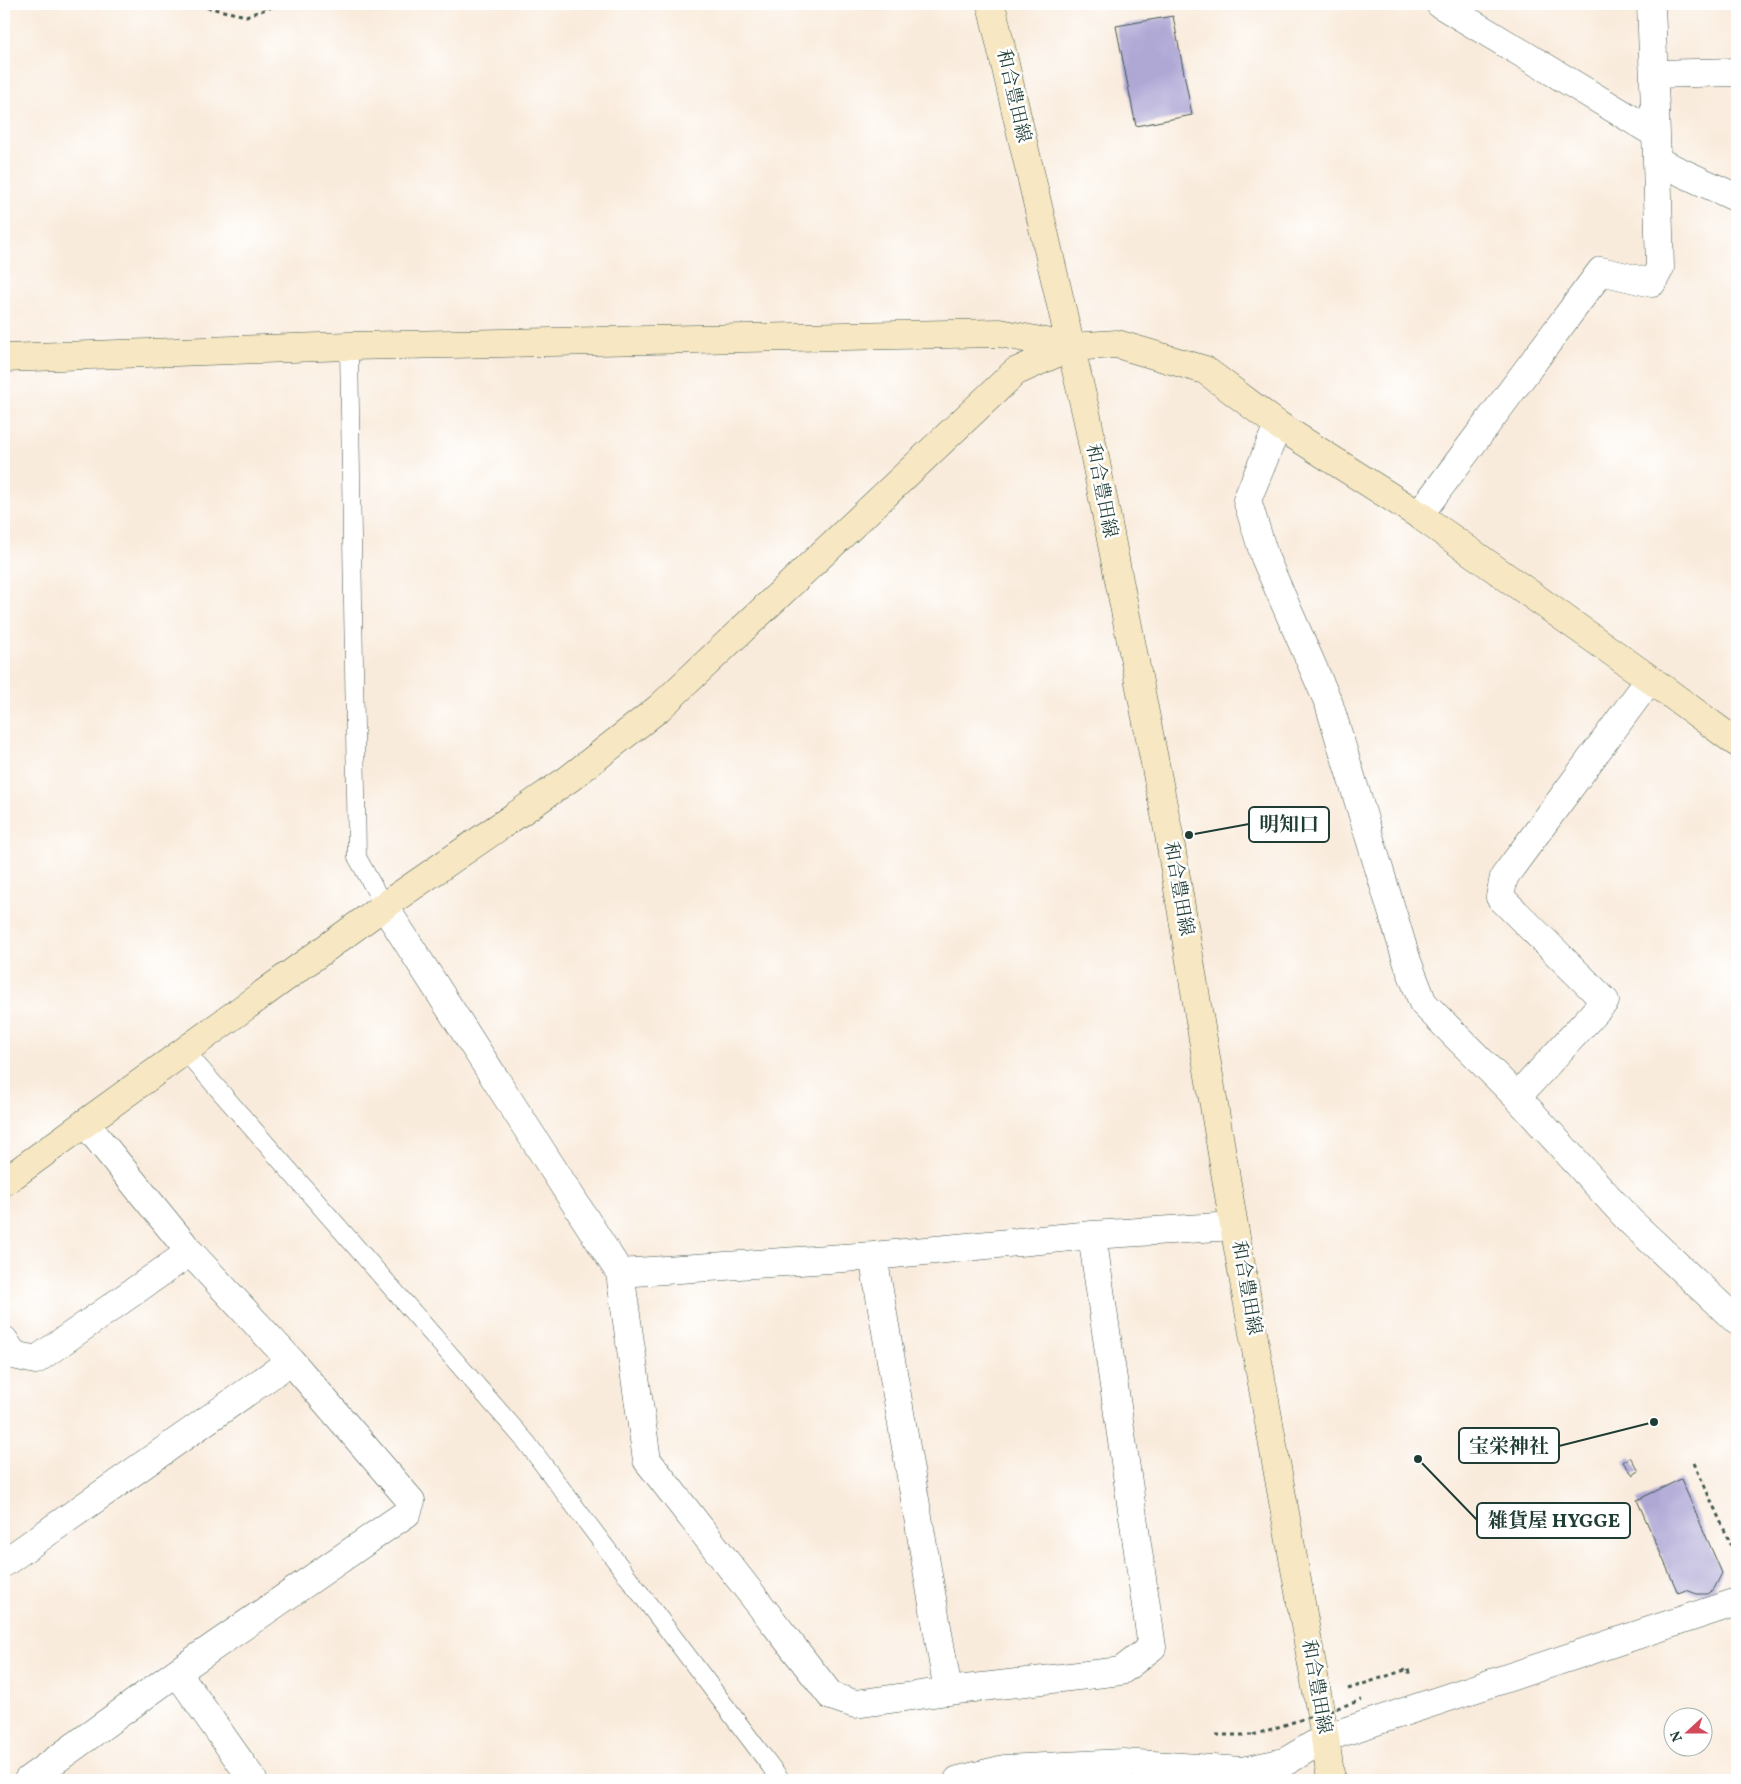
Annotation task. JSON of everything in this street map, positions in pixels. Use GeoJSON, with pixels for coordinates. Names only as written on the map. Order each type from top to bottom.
{"type":"FeatureCollection","features":[{"type":"Feature","properties":{"kind":"street","name":"和合豊田線"},"geometry":{"type":"LineString","coordinates":[[991,4],[1087,417],[1169,835],[1234,1226],[1326,1738],[1331,1780]]}},
{"type":"Feature","properties":{"kind":"street"},"geometry":{"type":"LineString","coordinates":[[1440,4],[1656,134]]}},
{"type":"Feature","properties":{"kind":"street"},"geometry":{"type":"LineString","coordinates":[[1419,515],[1600,271],[1652,283],[1660,268],[1651,4]]}},
{"type":"Feature","properties":{"kind":"street"},"geometry":{"type":"LineString","coordinates":[[1654,74],[1737,72]]}},
{"type":"Feature","properties":{"kind":"street"},"geometry":{"type":"LineString","coordinates":[[1657,161],[1737,198]]}},
{"type":"Feature","properties":{"kind":"street"},"geometry":{"type":"LineString","coordinates":[[4,358],[348,346],[1000,333],[1070,347],[1116,344],[1205,370],[1278,425],[1419,515],[1737,743]]}},
{"type":"Feature","properties":{"kind":"street"},"geometry":{"type":"LineString","coordinates":[[4,1182],[384,906],[570,778],[659,708],[1015,372],[1070,347]]}},
{"type":"Feature","properties":{"kind":"street"},"geometry":{"type":"LineString","coordinates":[[1278,425],[1247,500],[1266,558],[1329,704],[1407,961],[1423,1003],[1517,1097],[1629,1220],[1737,1321]]}},
{"type":"Feature","properties":{"kind":"street"},"geometry":{"type":"LineString","coordinates":[[1517,1097],[1605,1001],[1500,897],[1504,877],[1650,679]]}},
{"type":"Feature","properties":{"kind":"street"},"geometry":{"type":"LineString","coordinates":[[384,906],[620,1273],[647,1460],[831,1696],[855,1704],[1121,1671],[1152,1646],[1092,1235]]}},
{"type":"Feature","properties":{"kind":"street"},"geometry":{"type":"LineString","coordinates":[[28,1780],[177,1672],[407,1512],[411,1502],[291,1361],[190,1252],[85,1123]]}},
{"type":"Feature","properties":{"kind":"street"},"geometry":{"type":"LineString","coordinates":[[620,1273],[873,1256],[1092,1235],[1234,1226]]}},
{"type":"Feature","properties":{"kind":"street"},"geometry":{"type":"LineString","coordinates":[[4,1340],[14,1355],[36,1360],[190,1252]]}},
{"type":"Feature","properties":{"kind":"street"},"geometry":{"type":"LineString","coordinates":[[873,1256],[948,1691]]}},
{"type":"Feature","properties":{"kind":"street"},"geometry":{"type":"LineString","coordinates":[[4,1563],[291,1361]]}},
{"type":"Feature","properties":{"kind":"street"},"geometry":{"type":"LineString","coordinates":[[958,1780],[1004,1769],[1123,1764],[1242,1771],[1285,1762],[1326,1738],[1737,1602]]}},
{"type":"Feature","properties":{"kind":"street"},"geometry":{"type":"LineString","coordinates":[[177,1672],[253,1780]]}},
{"type":"Feature","properties":{"kind":"lane"},"geometry":{"type":"LineString","coordinates":[[348,346],[357,857],[384,906]]}},
{"type":"Feature","properties":{"kind":"lane"},"geometry":{"type":"LineString","coordinates":[[185,1051],[527,1444],[781,1780]]}},
{"type":"Feature","properties":{"kind":"path"},"geometry":{"type":"LineString","coordinates":[[191,4],[246,16],[272,7],[274,4]]}},
{"type":"Feature","properties":{"kind":"path"},"geometry":{"type":"LineString","coordinates":[[1694,1463],[1737,1558]]}},
{"type":"Feature","properties":{"kind":"path"},"geometry":{"type":"LineString","coordinates":[[1253,1734],[1362,1700]]}},
{"type":"Feature","properties":{"kind":"building"},"geometry":{"type":"Polygon","coordinates":[[[1173,16],[1192,115],[1136,126],[1116,26],[1173,16]]]}},
{"type":"Feature","properties":{"kind":"building"},"geometry":{"type":"Polygon","coordinates":[[[1630,1457],[1639,1471],[1633,1475],[1623,1462],[1630,1457]]]}},
{"type":"Feature","properties":{"kind":"building"},"geometry":{"type":"Polygon","coordinates":[[[1681,1479],[1722,1573],[1714,1589],[1707,1594],[1697,1594],[1686,1590],[1678,1593],[1637,1500],[1681,1479]]]}},
{"type":"Feature","properties":{"kind":"place","name":"明知口"},"geometry":{"type":"Point","coordinates":[1189,835]}},
{"type":"Feature","properties":{"kind":"place","name":"宝栄神社"},"geometry":{"type":"Point","coordinates":[1654,1422]}},
{"type":"Feature","properties":{"kind":"place","name":"雑貨屋 HYGGE"},"geometry":{"type":"Point","coordinates":[1418,1459]}}]}
